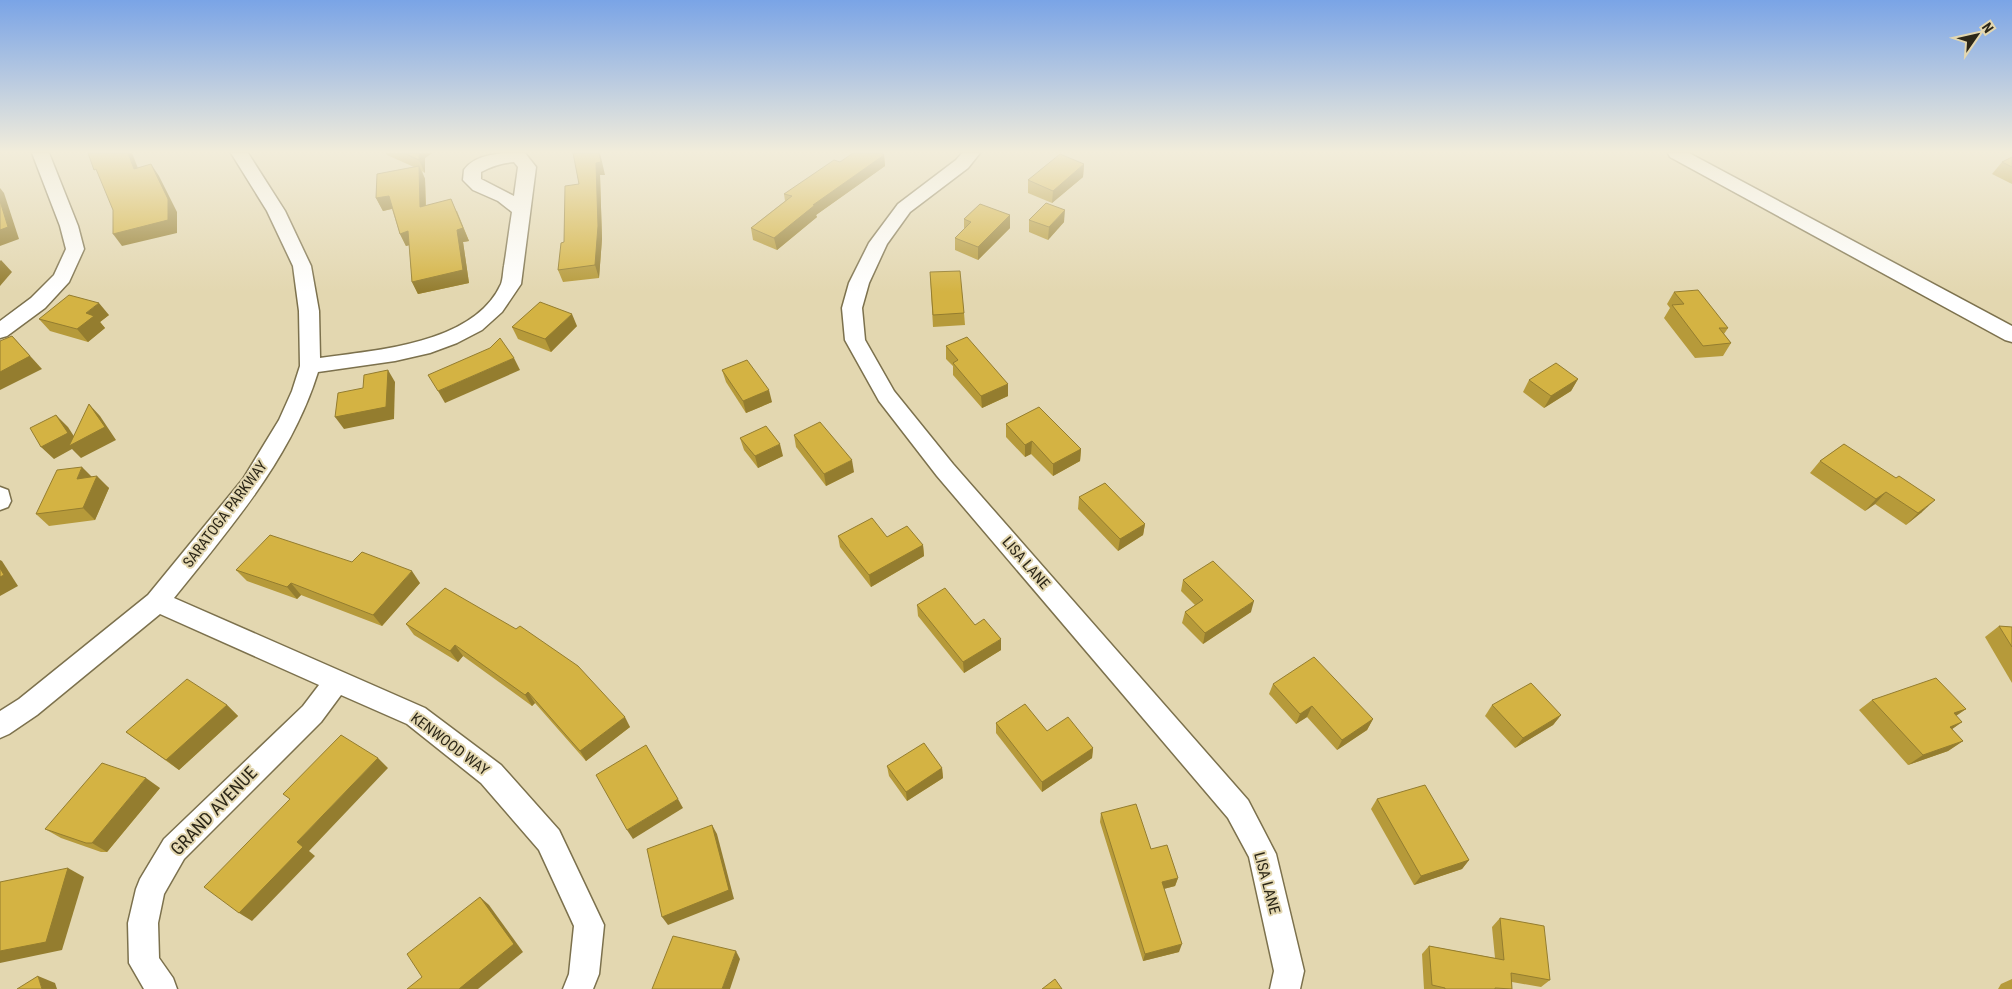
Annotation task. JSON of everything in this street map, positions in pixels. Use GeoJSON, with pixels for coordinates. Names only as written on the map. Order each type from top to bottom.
{"type":"FeatureCollection","features":[{"type":"Feature","properties":{"kind":"street"},"geometry":{"type":"LineString","coordinates":[[0,331],[38,303],[62,278],[75,249],[69,226],[58,199]]}},
{"type":"Feature","properties":{"kind":"street","name":"SARATOGA PARKWAY"},"geometry":{"type":"LineString","coordinates":[[0,726],[28,707],[156,602],[225,520],[250,485],[289,421],[310,366],[309,311],[302,266],[268,199]]}},
{"type":"Feature","properties":{"kind":"street","name":"LISA LANE"},"geometry":{"type":"LineString","coordinates":[[916,199],[904,208],[878,243],[859,283],[852,308],[855,340],[886,396],[945,470],[1238,809],[1262,854],[1289,971],[1285,989]]}},
{"type":"Feature","properties":{"kind":"street"},"geometry":{"type":"LineString","coordinates":[[1761,199],[2012,335]]}},
{"type":"Feature","properties":{"kind":"street"},"geometry":{"type":"LineString","coordinates":[[310,366],[430,346],[471,327],[489,314],[503,300],[511,284],[521,211]]}},
{"type":"Feature","properties":{"kind":"street"},"geometry":{"type":"LineString","coordinates":[[0,496],[0,501]]}},
{"type":"Feature","properties":{"kind":"street","name":"KENWOOD WAY"},"geometry":{"type":"LineString","coordinates":[[156,602],[416,716],[491,774],[549,840],[589,925],[584,974],[578,989]]}},
{"type":"Feature","properties":{"kind":"street","name":"GRAND AVENUE"},"geometry":{"type":"LineString","coordinates":[[162,989],[144,963],[142,923],[150,889],[174,848],[312,714],[336,682]]}},
{"type":"Feature","properties":{"kind":"building"},"geometry":{"type":"Polygon","coordinates":[[[109,199],[168,199],[168,220],[113,234],[113,210],[109,199]]]}},
{"type":"Feature","properties":{"kind":"building"},"geometry":{"type":"Polygon","coordinates":[[[390,199],[420,199],[420,207],[451,199],[463,228],[457,230],[463,270],[412,282],[408,231],[400,234],[390,199]]]}},
{"type":"Feature","properties":{"kind":"building"},"geometry":{"type":"Polygon","coordinates":[[[565,199],[597,199],[598,226],[595,265],[558,270],[561,243],[564,242],[565,199]]]}},
{"type":"Feature","properties":{"kind":"building"},"geometry":{"type":"Polygon","coordinates":[[[788,199],[821,199],[774,238],[751,228],[788,199]]]}},
{"type":"Feature","properties":{"kind":"building"},"geometry":{"type":"Polygon","coordinates":[[[0,201],[8,227],[0,230],[0,201]]]}},
{"type":"Feature","properties":{"kind":"building"},"geometry":{"type":"Polygon","coordinates":[[[1046,203],[1065,210],[1049,227],[1029,220],[1046,203]]]}},
{"type":"Feature","properties":{"kind":"building"},"geometry":{"type":"Polygon","coordinates":[[[980,204],[1010,215],[978,247],[955,238],[971,222],[964,219],[980,204]]]}},
{"type":"Feature","properties":{"kind":"building"},"geometry":{"type":"Polygon","coordinates":[[[960,271],[964,313],[933,315],[930,272],[960,271]]]}},
{"type":"Feature","properties":{"kind":"building"},"geometry":{"type":"Polygon","coordinates":[[[1698,290],[1728,328],[1719,328],[1731,343],[1703,346],[1672,305],[1684,304],[1674,292],[1698,290]]]}},
{"type":"Feature","properties":{"kind":"building"},"geometry":{"type":"Polygon","coordinates":[[[69,295],[99,303],[86,313],[94,316],[77,329],[39,319],[69,295]]]}},
{"type":"Feature","properties":{"kind":"building"},"geometry":{"type":"Polygon","coordinates":[[[540,302],[572,314],[545,339],[512,327],[540,302]]]}},
{"type":"Feature","properties":{"kind":"building"},"geometry":{"type":"Polygon","coordinates":[[[12,336],[30,356],[0,372],[0,341],[12,336]]]}},
{"type":"Feature","properties":{"kind":"building"},"geometry":{"type":"Polygon","coordinates":[[[967,337],[1008,384],[981,396],[953,363],[958,360],[946,346],[967,337]]]}},
{"type":"Feature","properties":{"kind":"building"},"geometry":{"type":"Polygon","coordinates":[[[500,338],[514,358],[438,391],[428,375],[490,348],[500,338]]]}},
{"type":"Feature","properties":{"kind":"building"},"geometry":{"type":"Polygon","coordinates":[[[747,360],[769,390],[743,401],[722,370],[747,360]]]}},
{"type":"Feature","properties":{"kind":"building"},"geometry":{"type":"Polygon","coordinates":[[[1556,363],[1578,379],[1551,396],[1529,380],[1556,363]]]}},
{"type":"Feature","properties":{"kind":"building"},"geometry":{"type":"Polygon","coordinates":[[[388,370],[386,407],[335,417],[338,393],[363,388],[364,375],[388,370]]]}},
{"type":"Feature","properties":{"kind":"building"},"geometry":{"type":"Polygon","coordinates":[[[89,404],[105,427],[69,446],[89,404]]]}},
{"type":"Feature","properties":{"kind":"building"},"geometry":{"type":"Polygon","coordinates":[[[1039,407],[1081,449],[1053,464],[1032,441],[1025,445],[1006,424],[1039,407]]]}},
{"type":"Feature","properties":{"kind":"building"},"geometry":{"type":"Polygon","coordinates":[[[56,415],[68,433],[41,447],[30,428],[56,415]]]}},
{"type":"Feature","properties":{"kind":"building"},"geometry":{"type":"Polygon","coordinates":[[[820,422],[852,460],[824,474],[794,435],[820,422]]]}},
{"type":"Feature","properties":{"kind":"building"},"geometry":{"type":"Polygon","coordinates":[[[766,426],[780,444],[755,456],[740,438],[766,426]]]}},
{"type":"Feature","properties":{"kind":"building"},"geometry":{"type":"Polygon","coordinates":[[[1844,444],[1896,478],[1899,476],[1935,500],[1918,513],[1886,492],[1876,499],[1820,461],[1844,444]]]}},
{"type":"Feature","properties":{"kind":"building"},"geometry":{"type":"Polygon","coordinates":[[[82,467],[77,479],[97,476],[83,508],[36,514],[57,470],[82,467]]]}},
{"type":"Feature","properties":{"kind":"building"},"geometry":{"type":"Polygon","coordinates":[[[1105,483],[1145,524],[1120,539],[1079,497],[1105,483]]]}},
{"type":"Feature","properties":{"kind":"building"},"geometry":{"type":"Polygon","coordinates":[[[872,518],[887,537],[907,526],[923,545],[869,575],[838,536],[872,518]]]}},
{"type":"Feature","properties":{"kind":"building"},"geometry":{"type":"Polygon","coordinates":[[[270,535],[352,562],[362,552],[412,571],[373,615],[291,583],[287,587],[236,570],[270,535]]]}},
{"type":"Feature","properties":{"kind":"building"},"geometry":{"type":"Polygon","coordinates":[[[1213,561],[1254,601],[1205,633],[1185,612],[1203,600],[1183,580],[1213,561]]]}},
{"type":"Feature","properties":{"kind":"building"},"geometry":{"type":"Polygon","coordinates":[[[0,568],[4,575],[0,577],[0,568]]]}},
{"type":"Feature","properties":{"kind":"building"},"geometry":{"type":"Polygon","coordinates":[[[445,588],[516,629],[520,626],[578,666],[625,717],[580,751],[528,692],[525,695],[455,645],[450,651],[406,624],[445,588]]]}},
{"type":"Feature","properties":{"kind":"building"},"geometry":{"type":"Polygon","coordinates":[[[945,588],[975,625],[984,619],[1001,639],[963,662],[917,605],[945,588]]]}},
{"type":"Feature","properties":{"kind":"building"},"geometry":{"type":"Polygon","coordinates":[[[1999,626],[2012,627],[2012,647],[1999,626]]]}},
{"type":"Feature","properties":{"kind":"building"},"geometry":{"type":"Polygon","coordinates":[[[1314,657],[1373,719],[1342,740],[1312,706],[1300,714],[1273,684],[1314,657]]]}},
{"type":"Feature","properties":{"kind":"building"},"geometry":{"type":"Polygon","coordinates":[[[1936,678],[1966,709],[1954,713],[1962,722],[1950,727],[1963,741],[1923,755],[1872,700],[1936,678]]]}},
{"type":"Feature","properties":{"kind":"building"},"geometry":{"type":"Polygon","coordinates":[[[187,679],[227,705],[166,760],[126,732],[187,679]]]}},
{"type":"Feature","properties":{"kind":"building"},"geometry":{"type":"Polygon","coordinates":[[[1531,683],[1561,715],[1523,738],[1492,705],[1531,683]]]}},
{"type":"Feature","properties":{"kind":"building"},"geometry":{"type":"Polygon","coordinates":[[[1025,704],[1047,731],[1068,717],[1093,748],[1042,782],[996,723],[1025,704]]]}},
{"type":"Feature","properties":{"kind":"building"},"geometry":{"type":"Polygon","coordinates":[[[341,735],[378,758],[297,842],[303,847],[239,913],[204,887],[290,799],[283,794],[341,735]]]}},
{"type":"Feature","properties":{"kind":"building"},"geometry":{"type":"Polygon","coordinates":[[[924,743],[942,768],[906,792],[887,766],[924,743]]]}},
{"type":"Feature","properties":{"kind":"building"},"geometry":{"type":"Polygon","coordinates":[[[646,745],[678,799],[627,830],[596,775],[646,745]]]}},
{"type":"Feature","properties":{"kind":"building"},"geometry":{"type":"Polygon","coordinates":[[[102,763],[146,778],[92,843],[86,843],[45,829],[102,763]]]}},
{"type":"Feature","properties":{"kind":"building"},"geometry":{"type":"Polygon","coordinates":[[[1425,785],[1469,860],[1421,876],[1377,799],[1425,785]]]}},
{"type":"Feature","properties":{"kind":"building"},"geometry":{"type":"Polygon","coordinates":[[[1136,804],[1151,849],[1167,845],[1178,878],[1162,882],[1182,944],[1145,954],[1101,813],[1136,804]]]}},
{"type":"Feature","properties":{"kind":"building"},"geometry":{"type":"Polygon","coordinates":[[[712,825],[729,890],[662,917],[647,849],[712,825]]]}},
{"type":"Feature","properties":{"kind":"building"},"geometry":{"type":"Polygon","coordinates":[[[68,868],[46,942],[0,951],[0,882],[68,868]]]}},
{"type":"Feature","properties":{"kind":"building"},"geometry":{"type":"Polygon","coordinates":[[[480,897],[514,944],[459,989],[407,989],[422,977],[407,954],[480,897]]]}},
{"type":"Feature","properties":{"kind":"building"},"geometry":{"type":"Polygon","coordinates":[[[1500,918],[1544,926],[1550,980],[1511,973],[1512,989],[1445,989],[1432,985],[1429,946],[1504,960],[1500,918]]]}},
{"type":"Feature","properties":{"kind":"building"},"geometry":{"type":"Polygon","coordinates":[[[673,936],[736,951],[722,989],[652,989],[673,936]]]}},
{"type":"Feature","properties":{"kind":"building"},"geometry":{"type":"Polygon","coordinates":[[[38,976],[42,989],[17,989],[38,976]]]}},
{"type":"Feature","properties":{"kind":"building"},"geometry":{"type":"Polygon","coordinates":[[[1055,979],[1062,989],[1042,989],[1055,979]]]}}]}
